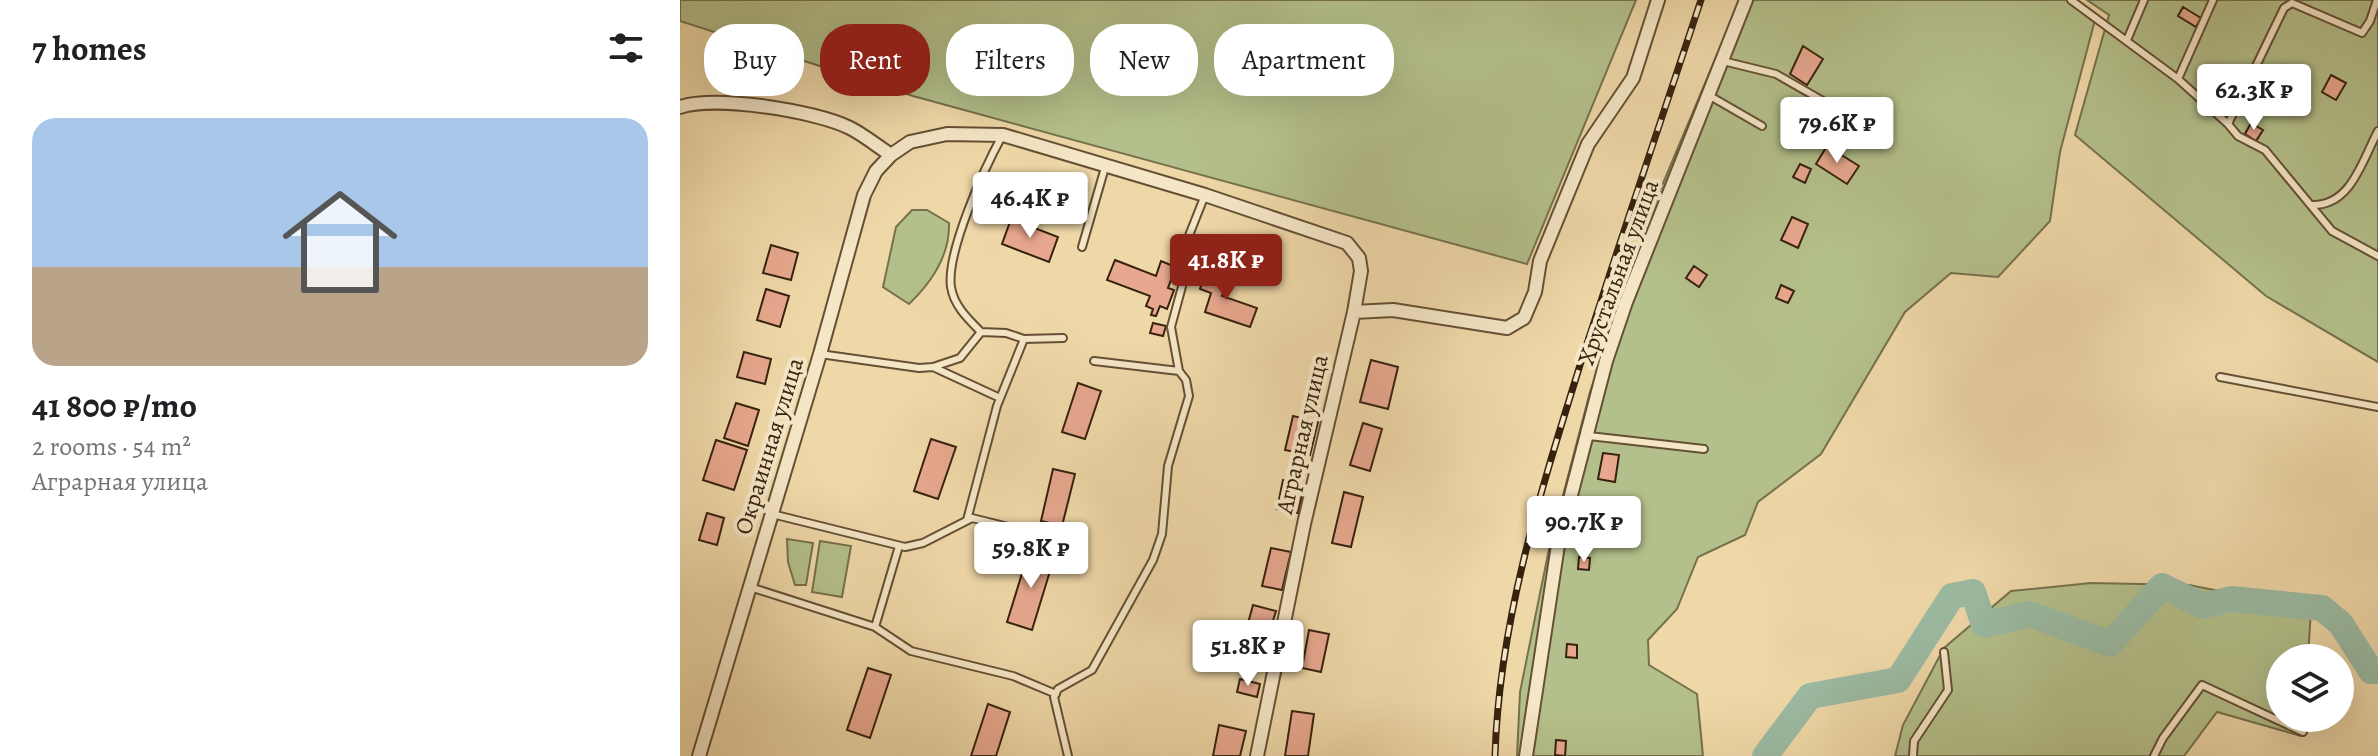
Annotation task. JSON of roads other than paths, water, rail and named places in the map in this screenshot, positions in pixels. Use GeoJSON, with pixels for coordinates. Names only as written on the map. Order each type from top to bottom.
{"type":"FeatureCollection","features":[{"type":"Feature","properties":{"kind":"street"},"geometry":{"type":"LineString","coordinates":[[1354,312],[1393,310],[1507,328],[1524,318],[1535,292],[1540,261],[1582,158],[1633,78],[1658,0]]}},
{"type":"Feature","properties":{"kind":"street","name":"Хрустальная улица"},"geometry":{"type":"LineString","coordinates":[[1526,756],[1558,545],[1589,436],[1606,361],[1626,302],[1746,0]]}},
{"type":"Feature","properties":{"kind":"street"},"geometry":{"type":"LineString","coordinates":[[680,107],[696,102],[729,101],[767,107],[848,127],[891,155]]}},
{"type":"Feature","properties":{"kind":"street","name":"Аграрная улица"},"geometry":{"type":"LineString","coordinates":[[910,142],[956,133],[1003,135],[1205,195],[1347,243],[1359,258],[1361,271],[1354,312],[1304,524],[1257,756]]}},
{"type":"Feature","properties":{"kind":"street","name":"Окраинная улица"},"geometry":{"type":"LineString","coordinates":[[699,756],[820,354],[864,195],[876,171],[891,155],[910,142]]}},
{"type":"Feature","properties":{"kind":"lane"},"geometry":{"type":"LineString","coordinates":[[2071,0],[2178,79],[2238,136],[2265,150],[2289,183],[2312,205],[2332,231],[2378,256]]}},
{"type":"Feature","properties":{"kind":"lane"},"geometry":{"type":"LineString","coordinates":[[2127,40],[2144,0]]}},
{"type":"Feature","properties":{"kind":"lane"},"geometry":{"type":"LineString","coordinates":[[2178,79],[2213,0]]}},
{"type":"Feature","properties":{"kind":"lane"},"geometry":{"type":"LineString","coordinates":[[2228,124],[2284,8],[2292,3],[2362,33],[2377,0]]}},
{"type":"Feature","properties":{"kind":"lane"},"geometry":{"type":"LineString","coordinates":[[1723,61],[1776,74],[1858,121]]}},
{"type":"Feature","properties":{"kind":"lane"},"geometry":{"type":"LineString","coordinates":[[1710,96],[1762,126]]}},
{"type":"Feature","properties":{"kind":"lane"},"geometry":{"type":"LineString","coordinates":[[2312,205],[2328,205],[2340,199],[2378,131]]}},
{"type":"Feature","properties":{"kind":"lane"},"geometry":{"type":"LineString","coordinates":[[1003,135],[978,188],[951,271],[956,303],[981,332],[1006,333],[1024,339],[1063,338]]}},
{"type":"Feature","properties":{"kind":"lane"},"geometry":{"type":"LineString","coordinates":[[1082,247],[1106,164]]}},
{"type":"Feature","properties":{"kind":"lane"},"geometry":{"type":"LineString","coordinates":[[1068,756],[1056,694],[1058,689],[1092,670],[1153,560],[1162,534],[1168,466],[1178,421],[1189,396],[1186,380],[1179,371],[1171,327],[1190,257],[1188,238],[1205,195]]}},
{"type":"Feature","properties":{"kind":"lane"},"geometry":{"type":"LineString","coordinates":[[820,354],[919,368],[933,367],[960,358],[981,332]]}},
{"type":"Feature","properties":{"kind":"lane"},"geometry":{"type":"LineString","coordinates":[[967,520],[1000,398],[1024,339]]}},
{"type":"Feature","properties":{"kind":"lane"},"geometry":{"type":"LineString","coordinates":[[1094,361],[1179,371]]}},
{"type":"Feature","properties":{"kind":"lane"},"geometry":{"type":"LineString","coordinates":[[933,367],[1000,398]]}},
{"type":"Feature","properties":{"kind":"lane"},"geometry":{"type":"LineString","coordinates":[[2220,377],[2378,407]]}},
{"type":"Feature","properties":{"kind":"lane"},"geometry":{"type":"LineString","coordinates":[[1589,436],[1704,449]]}},
{"type":"Feature","properties":{"kind":"lane"},"geometry":{"type":"LineString","coordinates":[[772,514],[899,546],[923,543],[972,518],[1073,543]]}},
{"type":"Feature","properties":{"kind":"lane"},"geometry":{"type":"LineString","coordinates":[[875,627],[899,546]]}},
{"type":"Feature","properties":{"kind":"lane"},"geometry":{"type":"LineString","coordinates":[[750,587],[875,627],[911,651],[1013,676],[1056,694]]}},
{"type":"Feature","properties":{"kind":"lane"},"geometry":{"type":"LineString","coordinates":[[1913,756],[1914,741],[1948,690],[1944,652]]}},
{"type":"Feature","properties":{"kind":"lane"},"geometry":{"type":"LineString","coordinates":[[2154,756],[2163,738],[2202,685],[2266,715]]}},
{"type":"Feature","properties":{"kind":"waterway"},"geometry":{"type":"LineString","coordinates":[[1765,756],[1810,696],[1898,680],[1952,596],[1973,592],[1984,625],[2030,614],[2110,644],[2162,586],[2203,606],[2231,599],[2322,608],[2341,624],[2371,671],[2378,671]]}},
{"type":"Feature","properties":{"kind":"railway"},"geometry":{"type":"LineString","coordinates":[[1495,756],[1504,655],[1537,507],[1581,362],[1701,0]]}}]}
